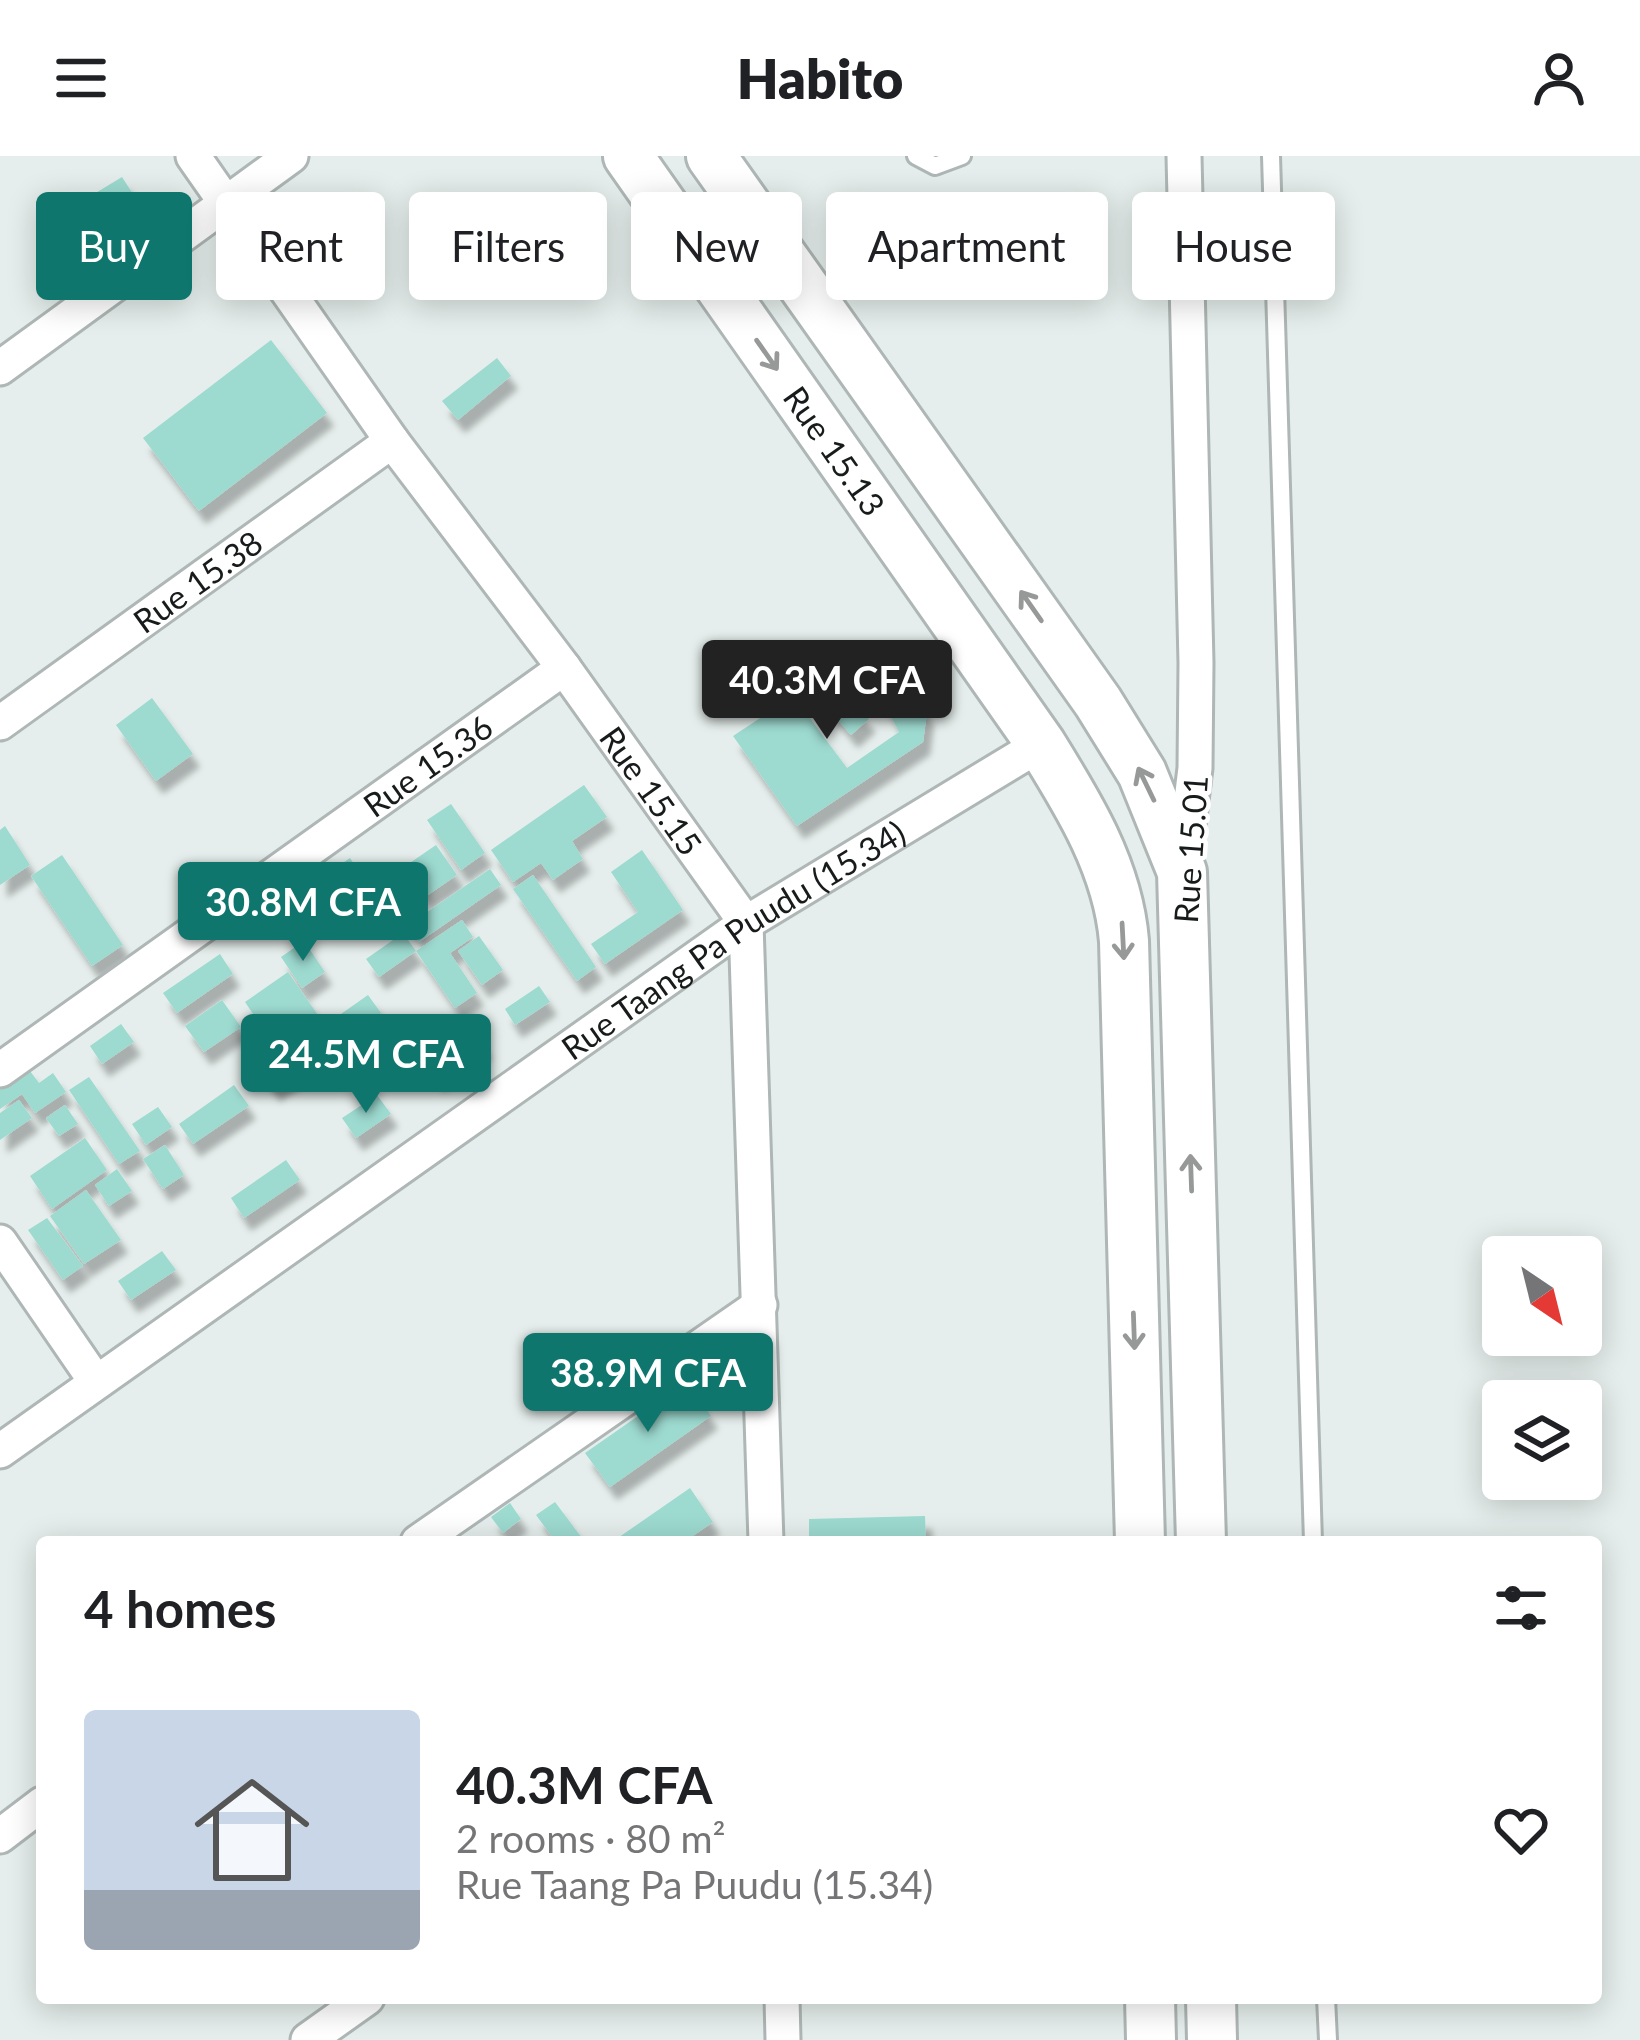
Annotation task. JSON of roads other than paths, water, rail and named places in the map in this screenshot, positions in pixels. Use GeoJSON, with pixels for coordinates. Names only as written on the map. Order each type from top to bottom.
{"type":"FeatureCollection","features":[{"type":"Feature","properties":{"kind":"main road","name":"Rue 15.13"},"geometry":{"type":"LineString","coordinates":[[628,156],[1041,744]]}},
{"type":"Feature","properties":{"kind":"main road","name":"Rue 15.13"},"geometry":{"type":"LineString","coordinates":[[711,156],[1098,702],[1142,773],[1182,872]]}},
{"type":"Feature","properties":{"kind":"main road","name":"Rue 15.01"},"geometry":{"type":"LineString","coordinates":[[1041,744],[1092,829],[1115,892],[1124,941],[1140,1536]]}},
{"type":"Feature","properties":{"kind":"main road","name":"Rue 15.01"},"geometry":{"type":"LineString","coordinates":[[1182,872],[1201,1536]]}},
{"type":"Feature","properties":{"kind":"main road"},"geometry":{"type":"LineString","coordinates":[[1150,2004],[1150,2040]]}},
{"type":"Feature","properties":{"kind":"main road"},"geometry":{"type":"LineString","coordinates":[[1211,2004],[1212,2040]]}},
{"type":"Feature","properties":{"kind":"street","name":"Rue 15.15"},"geometry":{"type":"LineString","coordinates":[[193,156],[219,192]]}},
{"type":"Feature","properties":{"kind":"street"},"geometry":{"type":"LineString","coordinates":[[244,192],[291,156]]}},
{"type":"Feature","properties":{"kind":"street","name":"Rue 15.01"},"geometry":{"type":"LineString","coordinates":[[1182,872],[1194,785],[1196,663],[1184,156]]}},
{"type":"Feature","properties":{"kind":"street"},"geometry":{"type":"LineString","coordinates":[[0,368],[216,213]]}},
{"type":"Feature","properties":{"kind":"street","name":"Rue 15.15"},"geometry":{"type":"LineString","coordinates":[[294,300],[392,441],[746,923]]}},
{"type":"Feature","properties":{"kind":"street","name":"Rue 15.38"},"geometry":{"type":"LineString","coordinates":[[0,723],[392,441]]}},
{"type":"Feature","properties":{"kind":"street","name":"Rue 15.36"},"geometry":{"type":"LineString","coordinates":[[0,1070],[563,668]]}},
{"type":"Feature","properties":{"kind":"street","name":"Rue Taang Pa Puudu (15.34)"},"geometry":{"type":"LineString","coordinates":[[0,1451],[746,923],[1041,744]]}},
{"type":"Feature","properties":{"kind":"street"},"geometry":{"type":"LineString","coordinates":[[746,923],[766,1536]]}},
{"type":"Feature","properties":{"kind":"street"},"geometry":{"type":"LineString","coordinates":[[0,1242],[96,1382]]}},
{"type":"Feature","properties":{"kind":"street"},"geometry":{"type":"LineString","coordinates":[[427,1536],[760,1305]]}},
{"type":"Feature","properties":{"kind":"street"},"geometry":{"type":"LineString","coordinates":[[0,1836],[36,1809]]}},
{"type":"Feature","properties":{"kind":"street"},"geometry":{"type":"LineString","coordinates":[[308,2040],[359,2004]]}},
{"type":"Feature","properties":{"kind":"street"},"geometry":{"type":"LineString","coordinates":[[782,2004],[783,2040]]}},
{"type":"Feature","properties":{"kind":"lane"},"geometry":{"type":"LineString","coordinates":[[916,156],[935,166],[962,156]]}},
{"type":"Feature","properties":{"kind":"lane"},"geometry":{"type":"LineString","coordinates":[[1271,156],[1313,1536]]}},
{"type":"Feature","properties":{"kind":"lane"},"geometry":{"type":"LineString","coordinates":[[1326,2004],[1328,2040]]}}]}
